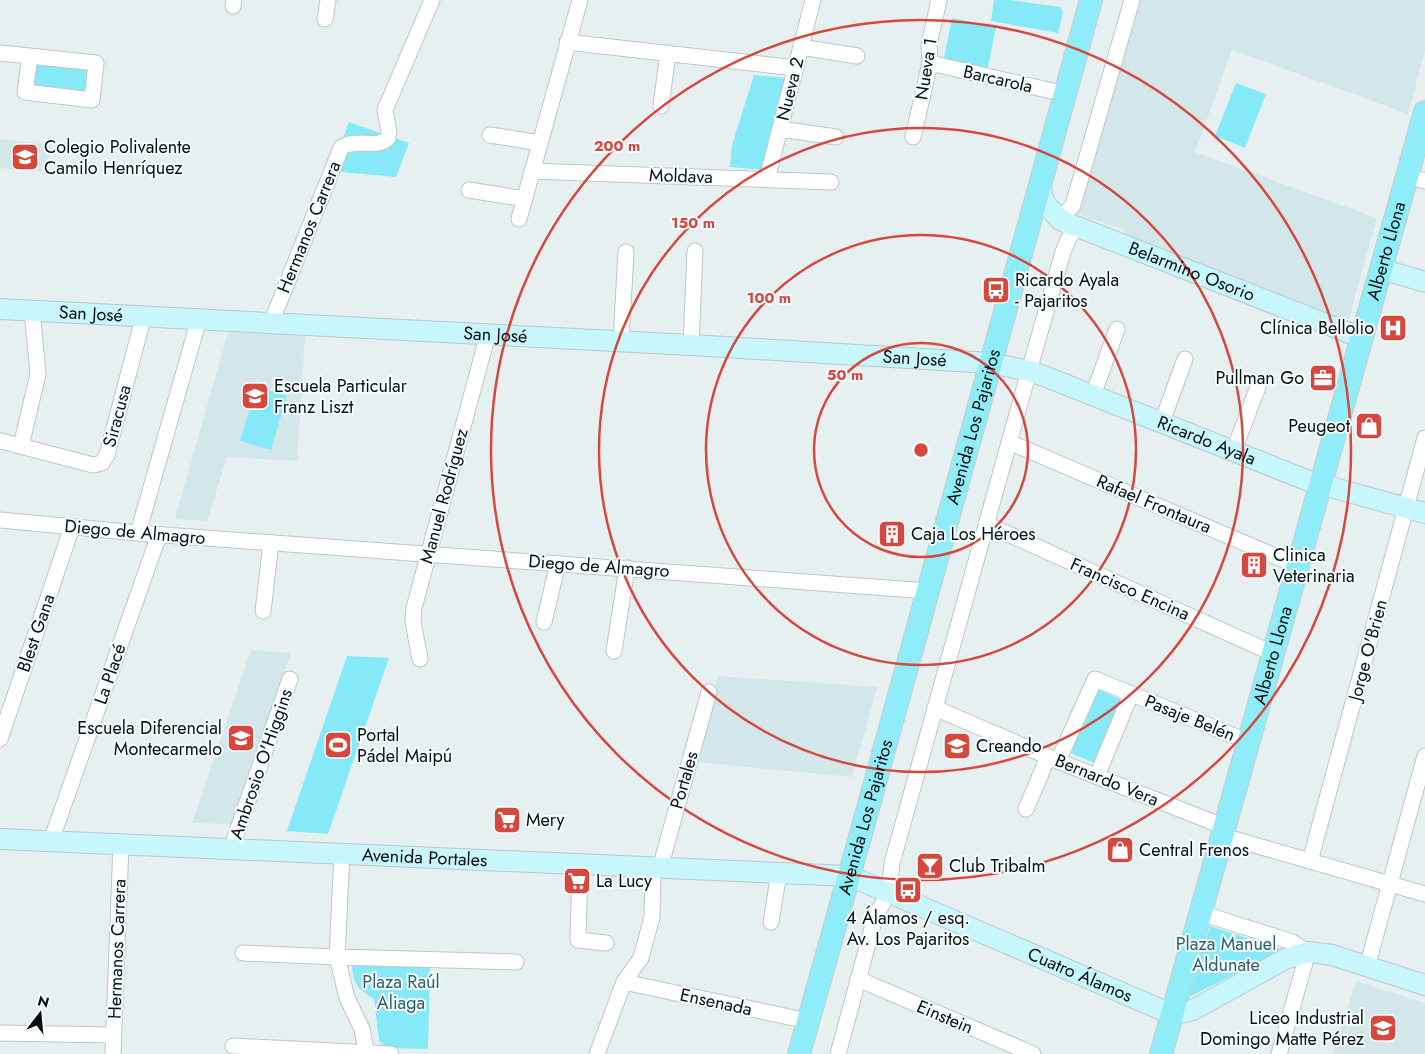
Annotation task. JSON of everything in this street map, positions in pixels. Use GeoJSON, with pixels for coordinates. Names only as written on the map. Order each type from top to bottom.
{"type":"FeatureCollection","features":[{"type":"Feature","properties":{"kind":"main road","name":"Avenida Los Pajaritos"},"geometry":{"type":"LineString","coordinates":[[799,1054],[850,876],[1090,0]]}},
{"type":"Feature","properties":{"kind":"main road","name":"Alberto Llona"},"geometry":{"type":"LineString","coordinates":[[1162,1054],[1381,269],[1416,179],[1425,112]]}},
{"type":"Feature","properties":{"kind":"street"},"geometry":{"type":"LineString","coordinates":[[325,19],[328,0]]}},
{"type":"Feature","properties":{"kind":"street","name":"Hermanos Carrera"},"geometry":{"type":"LineString","coordinates":[[271,323],[341,148],[347,144],[381,142],[388,138],[389,132],[385,110],[432,0]]}},
{"type":"Feature","properties":{"kind":"street"},"geometry":{"type":"LineString","coordinates":[[519,219],[580,0]]}},
{"type":"Feature","properties":{"kind":"street","name":"Nueva 2"},"geometry":{"type":"LineString","coordinates":[[767,179],[813,0]]}},
{"type":"Feature","properties":{"kind":"street","name":"Nueva 1"},"geometry":{"type":"LineString","coordinates":[[913,137],[930,63],[928,45],[939,0]]}},
{"type":"Feature","properties":{"kind":"street","name":"Avenida Los Pajaritos"},"geometry":{"type":"LineString","coordinates":[[838,1054],[876,914],[888,894],[892,864],[1063,252],[1073,205],[1132,0]]}},
{"type":"Feature","properties":{"kind":"street"},"geometry":{"type":"LineString","coordinates":[[567,42],[796,68]]}},
{"type":"Feature","properties":{"kind":"street"},"geometry":{"type":"LineString","coordinates":[[801,47],[857,56]]}},
{"type":"Feature","properties":{"kind":"street"},"geometry":{"type":"LineString","coordinates":[[0,53],[30,56],[96,63],[92,100],[25,92],[30,56]]}},
{"type":"Feature","properties":{"kind":"street"},"geometry":{"type":"LineString","coordinates":[[661,106],[668,53]]}},
{"type":"Feature","properties":{"kind":"street","name":"Barcarola"},"geometry":{"type":"LineString","coordinates":[[930,63],[1065,94]]}},
{"type":"Feature","properties":{"kind":"street"},"geometry":{"type":"LineString","coordinates":[[780,129],[836,137]]}},
{"type":"Feature","properties":{"kind":"street"},"geometry":{"type":"LineString","coordinates":[[490,135],[540,143]]}},
{"type":"Feature","properties":{"kind":"street","name":"Moldava"},"geometry":{"type":"LineString","coordinates":[[532,172],[831,182]]}},
{"type":"Feature","properties":{"kind":"street","name":"Belarmino Osorio"},"geometry":{"type":"LineString","coordinates":[[1040,184],[1044,202],[1068,223],[1362,338]]}},
{"type":"Feature","properties":{"kind":"street"},"geometry":{"type":"LineString","coordinates":[[469,190],[524,199]]}},
{"type":"Feature","properties":{"kind":"street"},"geometry":{"type":"LineString","coordinates":[[691,345],[694,250]]}},
{"type":"Feature","properties":{"kind":"street"},"geometry":{"type":"LineString","coordinates":[[621,341],[626,252]]}},
{"type":"Feature","properties":{"kind":"street"},"geometry":{"type":"LineString","coordinates":[[1381,269],[1425,282]]}},
{"type":"Feature","properties":{"kind":"street","name":"San José"},"geometry":{"type":"LineString","coordinates":[[0,309],[621,341],[991,364]]}},
{"type":"Feature","properties":{"kind":"street"},"geometry":{"type":"LineString","coordinates":[[20,446],[38,374],[32,310]]}},
{"type":"Feature","properties":{"kind":"street","name":"Siracusa"},"geometry":{"type":"LineString","coordinates":[[2,441],[93,465],[102,463],[107,455],[144,315]]}},
{"type":"Feature","properties":{"kind":"street"},"geometry":{"type":"LineString","coordinates":[[138,533],[199,319]]}},
{"type":"Feature","properties":{"kind":"street"},"geometry":{"type":"LineString","coordinates":[[1093,395],[1117,329]]}},
{"type":"Feature","properties":{"kind":"street","name":"Manuel Rodríguez"},"geometry":{"type":"LineString","coordinates":[[420,659],[413,614],[488,334]]}},
{"type":"Feature","properties":{"kind":"street"},"geometry":{"type":"LineString","coordinates":[[1162,422],[1185,358]]}},
{"type":"Feature","properties":{"kind":"street","name":"Ricardo Ayala"},"geometry":{"type":"LineString","coordinates":[[991,364],[1029,371],[1321,484],[1416,510]]}},
{"type":"Feature","properties":{"kind":"street"},"geometry":{"type":"LineString","coordinates":[[1234,450],[1258,387]]}},
{"type":"Feature","properties":{"kind":"street","name":"Jorge O'Brien"},"geometry":{"type":"LineString","coordinates":[[1310,862],[1416,510],[1425,438]]}},
{"type":"Feature","properties":{"kind":"street","name":"Rafael Frontaura"},"geometry":{"type":"LineString","coordinates":[[1009,442],[1298,566]]}},
{"type":"Feature","properties":{"kind":"street","name":"Diego de Almagro"},"geometry":{"type":"LineString","coordinates":[[0,520],[159,535],[928,591]]}},
{"type":"Feature","properties":{"kind":"street","name":"Francisco Encina"},"geometry":{"type":"LineString","coordinates":[[986,524],[1274,654]]}},
{"type":"Feature","properties":{"kind":"street","name":"Blest Gana"},"geometry":{"type":"LineString","coordinates":[[0,739],[72,527]]}},
{"type":"Feature","properties":{"kind":"street","name":"La Placé"},"geometry":{"type":"LineString","coordinates":[[51,842],[159,535]]}},
{"type":"Feature","properties":{"kind":"street"},"geometry":{"type":"LineString","coordinates":[[263,612],[270,542]]}},
{"type":"Feature","properties":{"kind":"street"},"geometry":{"type":"LineString","coordinates":[[544,622],[558,563]]}},
{"type":"Feature","properties":{"kind":"street"},"geometry":{"type":"LineString","coordinates":[[614,651],[627,568]]}},
{"type":"Feature","properties":{"kind":"street","name":"Ambrosio O'Higgins"},"geometry":{"type":"LineString","coordinates":[[231,849],[290,679]]}},
{"type":"Feature","properties":{"kind":"street","name":"Pasaje Belén"},"geometry":{"type":"LineString","coordinates":[[1053,759],[1095,679],[1249,742]]}},
{"type":"Feature","properties":{"kind":"street","name":"Portales"},"geometry":{"type":"LineString","coordinates":[[656,868],[709,692]]}},
{"type":"Feature","properties":{"kind":"street","name":"Pasaje Belén"},"geometry":{"type":"LineString","coordinates":[[1097,776],[1131,694]]}},
{"type":"Feature","properties":{"kind":"street","name":"Bernardo Vera"},"geometry":{"type":"LineString","coordinates":[[935,708],[1224,832],[1310,862],[1425,894]]}},
{"type":"Feature","properties":{"kind":"street"},"geometry":{"type":"LineString","coordinates":[[1367,967],[1390,884],[1420,793],[1425,756]]}},
{"type":"Feature","properties":{"kind":"street"},"geometry":{"type":"LineString","coordinates":[[1026,810],[1053,759]]}},
{"type":"Feature","properties":{"kind":"street","name":"Avenida Portales"},"geometry":{"type":"LineString","coordinates":[[0,839],[850,876]]}},
{"type":"Feature","properties":{"kind":"street","name":"Hermanos Carrera"},"geometry":{"type":"LineString","coordinates":[[113,1054],[121,844]]}},
{"type":"Feature","properties":{"kind":"street"},"geometry":{"type":"LineString","coordinates":[[342,853],[337,957],[347,998],[362,1029],[367,1054]]}},
{"type":"Feature","properties":{"kind":"street"},"geometry":{"type":"LineString","coordinates":[[580,864],[578,940],[606,943]]}},
{"type":"Feature","properties":{"kind":"street"},"geometry":{"type":"LineString","coordinates":[[597,1054],[624,982],[641,958],[652,917],[656,868]]}},
{"type":"Feature","properties":{"kind":"street"},"geometry":{"type":"LineString","coordinates":[[771,922],[779,873]]}},
{"type":"Feature","properties":{"kind":"street","name":"Cuatro Álamos"},"geometry":{"type":"LineString","coordinates":[[850,876],[888,894],[1173,1013]]}},
{"type":"Feature","properties":{"kind":"street"},"geometry":{"type":"LineString","coordinates":[[1201,913],[1292,942],[1308,952],[1332,955],[1425,985]]}},
{"type":"Feature","properties":{"kind":"street"},"geometry":{"type":"LineString","coordinates":[[1173,1013],[1193,1010],[1285,960],[1308,952]]}},
{"type":"Feature","properties":{"kind":"street"},"geometry":{"type":"LineString","coordinates":[[1279,1054],[1308,952]]}},
{"type":"Feature","properties":{"kind":"street"},"geometry":{"type":"LineString","coordinates":[[242,953],[516,962]]}},
{"type":"Feature","properties":{"kind":"street","name":"Einstein"},"geometry":{"type":"LineString","coordinates":[[858,978],[1033,1054]]}},
{"type":"Feature","properties":{"kind":"street","name":"Ensenada"},"geometry":{"type":"LineString","coordinates":[[624,982],[808,1021]]}},
{"type":"Feature","properties":{"kind":"street"},"geometry":{"type":"LineString","coordinates":[[0,1033],[114,1035]]}},
{"type":"Feature","properties":{"kind":"street"},"geometry":{"type":"LineString","coordinates":[[233,1046],[391,1054]]}},
{"type":"Feature","properties":{"kind":"shaded area"},"geometry":{"type":"Polygon","coordinates":[[[1135,0],[1425,0],[1425,51],[1408,114],[1232,50],[1195,152],[1377,218],[1349,319],[1339,320],[1123,235],[1124,230],[1075,213],[1135,0]]]}},
{"type":"Feature","properties":{"kind":"shaded area","name":"Colegio Polivalente Camilo Henríquez"},"geometry":{"type":"Polygon","coordinates":[[[0,139],[52,145],[45,172],[0,168],[0,139]]]}},
{"type":"Feature","properties":{"kind":"shaded area","name":"Escuela Particular Franz Liszt"},"geometry":{"type":"Polygon","coordinates":[[[229,329],[305,334],[297,461],[227,457],[207,521],[175,519],[229,329]]]}},
{"type":"Feature","properties":{"kind":"shaded area","name":"Escuela Diferencial Montecarmelo"},"geometry":{"type":"Polygon","coordinates":[[[251,650],[291,653],[232,824],[192,823],[251,650]]]}},
{"type":"Feature","properties":{"kind":"shaded area"},"geometry":{"type":"Polygon","coordinates":[[[718,676],[877,687],[852,777],[695,762],[718,676]]]}},
{"type":"Feature","properties":{"kind":"shaded area","name":"Liceo Industrial Domingo Matte Pérez"},"geometry":{"type":"Polygon","coordinates":[[[1356,981],[1425,1003],[1425,1054],[1333,1054],[1356,981]]]}},
{"type":"Feature","properties":{"kind":"green space"},"geometry":{"type":"Polygon","coordinates":[[[994,0],[1009,0],[1061,7],[1063,13],[1058,33],[991,21],[994,0]]]}},
{"type":"Feature","properties":{"kind":"green space"},"geometry":{"type":"Polygon","coordinates":[[[952,18],[996,27],[987,72],[943,63],[952,18]]]}},
{"type":"Feature","properties":{"kind":"green space"},"geometry":{"type":"Polygon","coordinates":[[[35,62],[88,68],[85,93],[32,86],[35,62]]]}},
{"type":"Feature","properties":{"kind":"green space"},"geometry":{"type":"Polygon","coordinates":[[[754,75],[787,78],[763,170],[730,167],[732,145],[754,75]]]}},
{"type":"Feature","properties":{"kind":"green space"},"geometry":{"type":"Polygon","coordinates":[[[1236,83],[1266,94],[1245,148],[1215,136],[1236,83]]]}},
{"type":"Feature","properties":{"kind":"green space"},"geometry":{"type":"Polygon","coordinates":[[[349,122],[409,143],[396,177],[331,171],[349,122]]]}},
{"type":"Feature","properties":{"kind":"green space"},"geometry":{"type":"Polygon","coordinates":[[[256,387],[287,396],[271,450],[240,441],[256,387]]]}},
{"type":"Feature","properties":{"kind":"green space","name":"Portal Pádel Maipú"},"geometry":{"type":"Polygon","coordinates":[[[347,656],[389,658],[328,834],[287,831],[347,656]]]}},
{"type":"Feature","properties":{"kind":"green space"},"geometry":{"type":"Polygon","coordinates":[[[1099,690],[1122,700],[1094,763],[1071,753],[1099,690]]]}},
{"type":"Feature","properties":{"kind":"green space","name":"Plaza Manuel Aldunate"},"geometry":{"type":"Polygon","coordinates":[[[1210,926],[1283,950],[1189,997],[1210,926]]]}},
{"type":"Feature","properties":{"kind":"green space","name":"Plaza Raúl Aliaga"},"geometry":{"type":"Polygon","coordinates":[[[352,963],[430,964],[428,1049],[387,1048],[379,1041],[374,999],[363,992],[354,980],[352,963]]]}},
{"type":"Feature","properties":{"kind":"place","name":"Colegio Polivalente Camilo Henríquez"},"geometry":{"type":"Point","coordinates":[25,157]}},
{"type":"Feature","properties":{"kind":"place","name":"Ricardo Ayala - Pajaritos"},"geometry":{"type":"Point","coordinates":[996,290]}},
{"type":"Feature","properties":{"kind":"place","name":"Clínica Bellolio"},"geometry":{"type":"Point","coordinates":[1393,328]}},
{"type":"Feature","properties":{"kind":"place","name":"Pullman Go"},"geometry":{"type":"Point","coordinates":[1323,378]}},
{"type":"Feature","properties":{"kind":"place","name":"Escuela Particular Franz Liszt"},"geometry":{"type":"Point","coordinates":[255,396]}},
{"type":"Feature","properties":{"kind":"place","name":"Peugeot"},"geometry":{"type":"Point","coordinates":[1369,426]}},
{"type":"Feature","properties":{"kind":"place","name":"Caja Los Héroes"},"geometry":{"type":"Point","coordinates":[892,534]}},
{"type":"Feature","properties":{"kind":"place","name":"Clinica Veterinaria"},"geometry":{"type":"Point","coordinates":[1254,565]}},
{"type":"Feature","properties":{"kind":"place","name":"Escuela Diferencial Montecarmelo"},"geometry":{"type":"Point","coordinates":[241,738]}},
{"type":"Feature","properties":{"kind":"place","name":"Portal Pádel Maipú"},"geometry":{"type":"Point","coordinates":[338,745]}},
{"type":"Feature","properties":{"kind":"place","name":"Creando"},"geometry":{"type":"Point","coordinates":[957,746]}},
{"type":"Feature","properties":{"kind":"place","name":"Mery"},"geometry":{"type":"Point","coordinates":[507,820]}},
{"type":"Feature","properties":{"kind":"place","name":"Central Frenos"},"geometry":{"type":"Point","coordinates":[1120,850]}},
{"type":"Feature","properties":{"kind":"place","name":"Club Tribalm"},"geometry":{"type":"Point","coordinates":[930,866]}},
{"type":"Feature","properties":{"kind":"place","name":"La Lucy"},"geometry":{"type":"Point","coordinates":[577,881]}},
{"type":"Feature","properties":{"kind":"place","name":"4 Álamos / esq. Av. Los Pajaritos"},"geometry":{"type":"Point","coordinates":[908,890]}},
{"type":"Feature","properties":{"kind":"place","name":"Liceo Industrial Domingo Matte Pérez"},"geometry":{"type":"Point","coordinates":[1383,1028]}}]}
